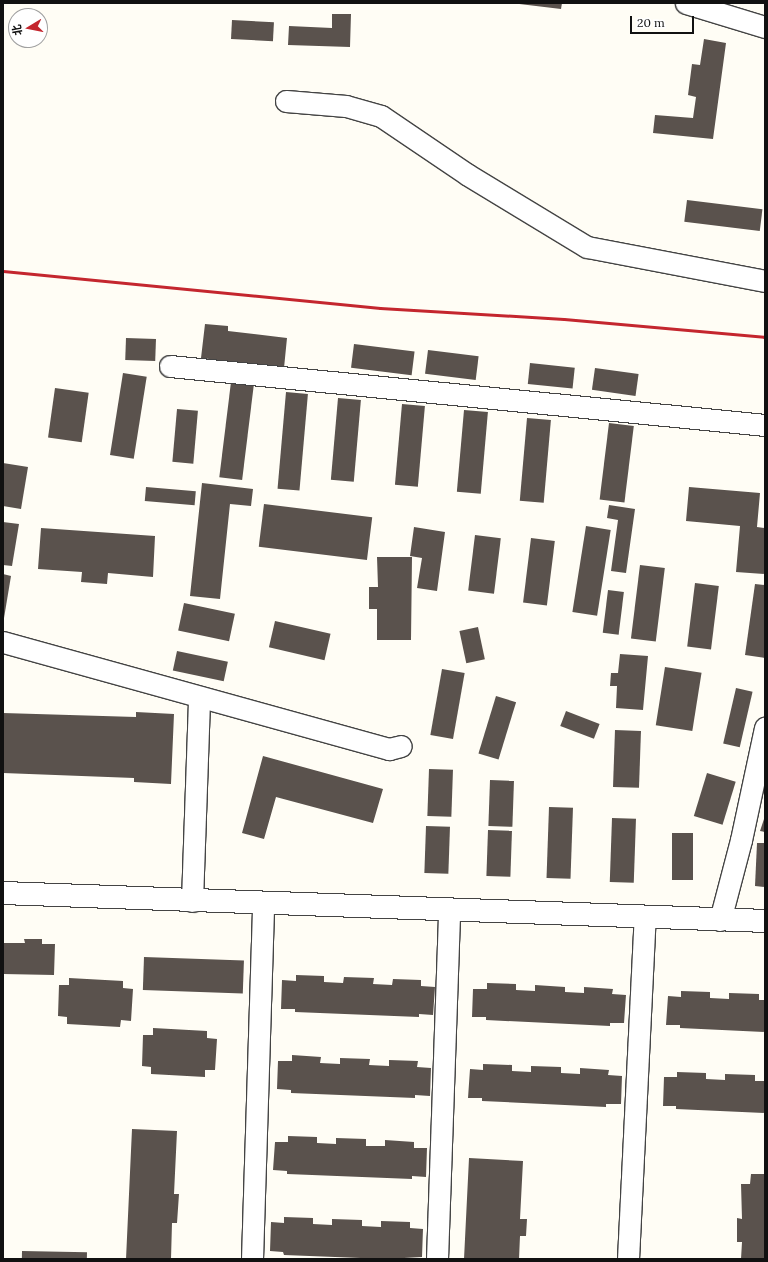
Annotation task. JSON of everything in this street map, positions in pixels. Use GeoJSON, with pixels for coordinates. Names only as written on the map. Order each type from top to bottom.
{"type":"FeatureCollection","features":[{"type":"Feature","properties":{"kind":"street"},"geometry":{"type":"LineString","coordinates":[[686,3],[765,27]]}},
{"type":"Feature","properties":{"kind":"street"},"geometry":{"type":"LineString","coordinates":[[286,102],[346,106],[381,116],[468,174],[587,247],[765,281]]}},
{"type":"Feature","properties":{"kind":"street"},"geometry":{"type":"LineString","coordinates":[[170,366],[765,425]]}},
{"type":"Feature","properties":{"kind":"street"},"geometry":{"type":"LineString","coordinates":[[3,642],[389,749],[401,746]]}},
{"type":"Feature","properties":{"kind":"street"},"geometry":{"type":"LineString","coordinates":[[192,901],[199,696]]}},
{"type":"Feature","properties":{"kind":"street"},"geometry":{"type":"LineString","coordinates":[[720,920],[741,840],[765,728]]}},
{"type":"Feature","properties":{"kind":"street"},"geometry":{"type":"LineString","coordinates":[[3,893],[263,904],[765,921]]}},
{"type":"Feature","properties":{"kind":"street"},"geometry":{"type":"LineString","coordinates":[[252,1259],[263,904]]}},
{"type":"Feature","properties":{"kind":"street"},"geometry":{"type":"LineString","coordinates":[[437,1259],[450,910]]}},
{"type":"Feature","properties":{"kind":"street"},"geometry":{"type":"LineString","coordinates":[[628,1259],[645,917]]}},
{"type":"Feature","properties":{"kind":"building"},"geometry":{"type":"Polygon","coordinates":[[[511,3],[562,3],[561,9],[511,3]]]}},
{"type":"Feature","properties":{"kind":"building"},"geometry":{"type":"Polygon","coordinates":[[[332,14],[351,14],[350,47],[288,45],[289,26],[332,28],[332,14]]]}},
{"type":"Feature","properties":{"kind":"building"},"geometry":{"type":"Polygon","coordinates":[[[232,20],[274,22],[273,41],[231,39],[232,20]]]}},
{"type":"Feature","properties":{"kind":"building"},"geometry":{"type":"Polygon","coordinates":[[[704,39],[726,43],[713,139],[653,133],[655,115],[693,118],[696,97],[688,95],[692,64],[700,65],[704,39]]]}},
{"type":"Feature","properties":{"kind":"building"},"geometry":{"type":"Polygon","coordinates":[[[687,200],[762,209],[760,231],[684,222],[687,200]]]}},
{"type":"Feature","properties":{"kind":"building"},"geometry":{"type":"Polygon","coordinates":[[[205,324],[228,326],[228,331],[287,338],[284,368],[201,358],[205,324]]]}},
{"type":"Feature","properties":{"kind":"building"},"geometry":{"type":"Polygon","coordinates":[[[126,338],[156,339],[155,361],[125,360],[126,338]]]}},
{"type":"Feature","properties":{"kind":"building"},"geometry":{"type":"Polygon","coordinates":[[[354,344],[415,351],[412,375],[351,368],[354,344]]]}},
{"type":"Feature","properties":{"kind":"building"},"geometry":{"type":"Polygon","coordinates":[[[428,350],[479,356],[476,380],[425,374],[428,350]]]}},
{"type":"Feature","properties":{"kind":"building"},"geometry":{"type":"Polygon","coordinates":[[[530,363],[575,368],[573,389],[528,384],[530,363]]]}},
{"type":"Feature","properties":{"kind":"building"},"geometry":{"type":"Polygon","coordinates":[[[595,368],[639,374],[636,396],[592,390],[595,368]]]}},
{"type":"Feature","properties":{"kind":"building"},"geometry":{"type":"Polygon","coordinates":[[[123,373],[147,377],[134,459],[110,455],[123,373]]]}},
{"type":"Feature","properties":{"kind":"building"},"geometry":{"type":"Polygon","coordinates":[[[231,382],[254,385],[242,480],[219,477],[231,382]]]}},
{"type":"Feature","properties":{"kind":"building"},"geometry":{"type":"Polygon","coordinates":[[[55,388],[89,393],[82,442],[48,438],[55,388]]]}},
{"type":"Feature","properties":{"kind":"building"},"geometry":{"type":"Polygon","coordinates":[[[286,392],[308,394],[299,491],[278,489],[286,392]]]}},
{"type":"Feature","properties":{"kind":"building"},"geometry":{"type":"Polygon","coordinates":[[[338,398],[361,400],[354,482],[331,480],[338,398]]]}},
{"type":"Feature","properties":{"kind":"building"},"geometry":{"type":"Polygon","coordinates":[[[402,404],[425,406],[418,487],[395,485],[402,404]]]}},
{"type":"Feature","properties":{"kind":"building"},"geometry":{"type":"Polygon","coordinates":[[[177,409],[198,411],[193,464],[172,462],[177,409]]]}},
{"type":"Feature","properties":{"kind":"building"},"geometry":{"type":"Polygon","coordinates":[[[464,410],[488,412],[481,494],[457,492],[464,410]]]}},
{"type":"Feature","properties":{"kind":"building"},"geometry":{"type":"Polygon","coordinates":[[[527,418],[551,420],[544,503],[520,501],[527,418]]]}},
{"type":"Feature","properties":{"kind":"building"},"geometry":{"type":"Polygon","coordinates":[[[609,423],[634,426],[624,502],[600,499],[609,423]]]}},
{"type":"Feature","properties":{"kind":"building"},"geometry":{"type":"Polygon","coordinates":[[[3,463],[28,467],[21,509],[3,506],[3,463]]]}},
{"type":"Feature","properties":{"kind":"building"},"geometry":{"type":"Polygon","coordinates":[[[202,483],[253,489],[251,506],[230,504],[220,599],[190,596],[202,483]]]}},
{"type":"Feature","properties":{"kind":"building"},"geometry":{"type":"Polygon","coordinates":[[[146,487],[196,491],[195,505],[145,501],[146,487]]]}},
{"type":"Feature","properties":{"kind":"building"},"geometry":{"type":"Polygon","coordinates":[[[689,487],[760,493],[757,527],[765,528],[765,574],[736,572],[740,526],[686,521],[689,487]]]}},
{"type":"Feature","properties":{"kind":"building"},"geometry":{"type":"Polygon","coordinates":[[[264,504],[372,517],[367,560],[259,547],[264,504]]]}},
{"type":"Feature","properties":{"kind":"building"},"geometry":{"type":"Polygon","coordinates":[[[609,505],[635,509],[626,573],[611,571],[618,520],[607,518],[609,505]]]}},
{"type":"Feature","properties":{"kind":"building"},"geometry":{"type":"Polygon","coordinates":[[[3,522],[19,524],[12,566],[3,565],[3,522]]]}},
{"type":"Feature","properties":{"kind":"building"},"geometry":{"type":"Polygon","coordinates":[[[586,526],[611,530],[597,616],[572,612],[586,526]]]}},
{"type":"Feature","properties":{"kind":"building"},"geometry":{"type":"Polygon","coordinates":[[[414,527],[445,532],[437,591],[417,588],[422,558],[410,556],[414,527]]]}},
{"type":"Feature","properties":{"kind":"building"},"geometry":{"type":"Polygon","coordinates":[[[41,528],[155,536],[153,577],[108,573],[107,584],[81,582],[82,572],[38,569],[41,528]]]}},
{"type":"Feature","properties":{"kind":"building"},"geometry":{"type":"Polygon","coordinates":[[[475,535],[501,538],[494,594],[468,591],[475,535]]]}},
{"type":"Feature","properties":{"kind":"building"},"geometry":{"type":"Polygon","coordinates":[[[531,538],[555,541],[547,605],[523,603],[531,538]]]}},
{"type":"Feature","properties":{"kind":"building"},"geometry":{"type":"Polygon","coordinates":[[[377,557],[412,557],[411,640],[377,640],[377,609],[369,609],[369,587],[378,587],[377,557]]]}},
{"type":"Feature","properties":{"kind":"building"},"geometry":{"type":"Polygon","coordinates":[[[640,565],[665,568],[656,641],[631,638],[640,565]]]}},
{"type":"Feature","properties":{"kind":"building"},"geometry":{"type":"Polygon","coordinates":[[[3,574],[11,576],[4,618],[3,618],[3,574]]]}},
{"type":"Feature","properties":{"kind":"building"},"geometry":{"type":"Polygon","coordinates":[[[695,583],[719,586],[711,649],[687,647],[695,583]]]}},
{"type":"Feature","properties":{"kind":"building"},"geometry":{"type":"Polygon","coordinates":[[[755,584],[765,585],[765,658],[745,655],[755,584]]]}},
{"type":"Feature","properties":{"kind":"building"},"geometry":{"type":"Polygon","coordinates":[[[608,590],[624,592],[619,635],[603,633],[608,590]]]}},
{"type":"Feature","properties":{"kind":"building"},"geometry":{"type":"Polygon","coordinates":[[[184,603],[235,614],[229,641],[178,630],[184,603]]]}},
{"type":"Feature","properties":{"kind":"building"},"geometry":{"type":"Polygon","coordinates":[[[275,621],[331,634],[324,660],[269,647],[275,621]]]}},
{"type":"Feature","properties":{"kind":"building"},"geometry":{"type":"Polygon","coordinates":[[[478,627],[485,659],[466,663],[459,631],[478,627]]]}},
{"type":"Feature","properties":{"kind":"building"},"geometry":{"type":"Polygon","coordinates":[[[177,651],[228,662],[224,681],[173,671],[177,651]]]}},
{"type":"Feature","properties":{"kind":"building"},"geometry":{"type":"Polygon","coordinates":[[[620,654],[648,656],[643,710],[616,708],[617,686],[610,686],[611,673],[618,673],[620,654]]]}},
{"type":"Feature","properties":{"kind":"building"},"geometry":{"type":"Polygon","coordinates":[[[665,667],[702,673],[692,731],[656,725],[665,667]]]}},
{"type":"Feature","properties":{"kind":"building"},"geometry":{"type":"Polygon","coordinates":[[[442,669],[465,673],[453,739],[430,735],[442,669]]]}},
{"type":"Feature","properties":{"kind":"building"},"geometry":{"type":"Polygon","coordinates":[[[736,688],[753,692],[740,747],[723,744],[736,688]]]}},
{"type":"Feature","properties":{"kind":"building"},"geometry":{"type":"Polygon","coordinates":[[[496,696],[516,702],[499,760],[478,753],[496,696]]]}},
{"type":"Feature","properties":{"kind":"building"},"geometry":{"type":"Polygon","coordinates":[[[566,711],[600,724],[594,739],[560,726],[566,711]]]}},
{"type":"Feature","properties":{"kind":"building"},"geometry":{"type":"Polygon","coordinates":[[[136,712],[174,714],[171,784],[134,782],[134,778],[3,773],[3,713],[136,717],[136,712]]]}},
{"type":"Feature","properties":{"kind":"building"},"geometry":{"type":"Polygon","coordinates":[[[615,730],[641,731],[639,788],[613,787],[615,730]]]}},
{"type":"Feature","properties":{"kind":"building"},"geometry":{"type":"Polygon","coordinates":[[[263,756],[383,789],[373,823],[276,797],[264,839],[242,833],[263,756]]]}},
{"type":"Feature","properties":{"kind":"building"},"geometry":{"type":"Polygon","coordinates":[[[429,769],[453,770],[451,817],[427,816],[429,769]]]}},
{"type":"Feature","properties":{"kind":"building"},"geometry":{"type":"Polygon","coordinates":[[[707,773],[736,782],[723,825],[694,816],[707,773]]]}},
{"type":"Feature","properties":{"kind":"building"},"geometry":{"type":"Polygon","coordinates":[[[490,780],[514,781],[512,827],[488,826],[490,780]]]}},
{"type":"Feature","properties":{"kind":"building"},"geometry":{"type":"Polygon","coordinates":[[[549,807],[573,808],[571,879],[547,878],[549,807]]]}},
{"type":"Feature","properties":{"kind":"building"},"geometry":{"type":"Polygon","coordinates":[[[765,816],[765,832],[760,831],[765,816]]]}},
{"type":"Feature","properties":{"kind":"building"},"geometry":{"type":"Polygon","coordinates":[[[612,818],[636,819],[634,883],[610,882],[612,818]]]}},
{"type":"Feature","properties":{"kind":"building"},"geometry":{"type":"Polygon","coordinates":[[[426,826],[450,827],[448,874],[424,873],[426,826]]]}},
{"type":"Feature","properties":{"kind":"building"},"geometry":{"type":"Polygon","coordinates":[[[488,830],[512,831],[510,877],[486,876],[488,830]]]}},
{"type":"Feature","properties":{"kind":"building"},"geometry":{"type":"Polygon","coordinates":[[[672,833],[693,833],[693,880],[672,880],[672,833]]]}},
{"type":"Feature","properties":{"kind":"building"},"geometry":{"type":"Polygon","coordinates":[[[757,843],[765,843],[765,887],[755,886],[757,843]]]}},
{"type":"Feature","properties":{"kind":"building"},"geometry":{"type":"Polygon","coordinates":[[[24,939],[42,939],[42,944],[55,944],[54,975],[3,974],[3,943],[25,943],[24,939]]]}},
{"type":"Feature","properties":{"kind":"building"},"geometry":{"type":"Polygon","coordinates":[[[144,957],[244,960],[243,993],[143,990],[144,957]]]}},
{"type":"Feature","properties":{"kind":"building"},"geometry":{"type":"Polygon","coordinates":[[[296,975],[324,976],[324,982],[343,983],[344,977],[374,978],[373,984],[392,985],[393,979],[421,980],[421,986],[435,987],[433,1015],[419,1014],[419,1017],[295,1012],[295,1009],[281,1009],[282,980],[296,981],[296,975]]]}},
{"type":"Feature","properties":{"kind":"building"},"geometry":{"type":"Polygon","coordinates":[[[69,978],[123,981],[123,988],[133,989],[131,1021],[121,1020],[120,1027],[67,1024],[67,1017],[58,1016],[59,985],[69,985],[69,978]]]}},
{"type":"Feature","properties":{"kind":"building"},"geometry":{"type":"Polygon","coordinates":[[[487,983],[516,984],[516,990],[535,991],[535,985],[565,987],[565,992],[584,993],[584,987],[613,989],[612,994],[626,995],[624,1023],[610,1023],[610,1026],[486,1020],[486,1017],[472,1017],[473,989],[487,989],[487,983]]]}},
{"type":"Feature","properties":{"kind":"building"},"geometry":{"type":"Polygon","coordinates":[[[681,991],[710,992],[710,998],[729,999],[729,993],[759,994],[759,1000],[765,1000],[765,1032],[680,1028],[680,1025],[666,1025],[668,996],[681,997],[681,991]]]}},
{"type":"Feature","properties":{"kind":"building"},"geometry":{"type":"Polygon","coordinates":[[[153,1028],[207,1031],[207,1038],[217,1039],[215,1070],[205,1070],[205,1077],[151,1074],[151,1067],[142,1066],[143,1035],[153,1035],[153,1028]]]}},
{"type":"Feature","properties":{"kind":"building"},"geometry":{"type":"Polygon","coordinates":[[[292,1055],[321,1057],[320,1063],[340,1064],[340,1058],[370,1059],[369,1065],[389,1066],[389,1060],[418,1061],[417,1067],[431,1068],[430,1096],[415,1095],[415,1098],[291,1093],[291,1090],[277,1089],[278,1061],[292,1061],[292,1055]]]}},
{"type":"Feature","properties":{"kind":"building"},"geometry":{"type":"Polygon","coordinates":[[[483,1064],[512,1065],[512,1071],[531,1072],[531,1066],[561,1067],[561,1073],[580,1074],[580,1068],[609,1070],[608,1075],[622,1076],[621,1104],[606,1104],[606,1107],[482,1101],[482,1098],[468,1098],[470,1069],[483,1070],[483,1064]]]}},
{"type":"Feature","properties":{"kind":"building"},"geometry":{"type":"Polygon","coordinates":[[[677,1072],[706,1073],[706,1079],[725,1080],[725,1074],[755,1075],[755,1081],[765,1081],[765,1113],[676,1109],[676,1106],[663,1106],[664,1077],[677,1077],[677,1072]]]}},
{"type":"Feature","properties":{"kind":"building"},"geometry":{"type":"Polygon","coordinates":[[[132,1129],[177,1131],[174,1194],[179,1194],[177,1223],[172,1223],[171,1259],[126,1259],[132,1129]]]}},
{"type":"Feature","properties":{"kind":"building"},"geometry":{"type":"Polygon","coordinates":[[[288,1136],[317,1137],[317,1143],[336,1144],[336,1138],[366,1139],[366,1146],[385,1146],[385,1140],[414,1142],[414,1148],[427,1148],[426,1177],[412,1176],[412,1179],[287,1174],[287,1171],[273,1170],[275,1142],[288,1142],[288,1136]]]}},
{"type":"Feature","properties":{"kind":"building"},"geometry":{"type":"Polygon","coordinates":[[[469,1158],[523,1161],[520,1219],[527,1219],[526,1236],[520,1236],[519,1259],[464,1259],[469,1158]]]}},
{"type":"Feature","properties":{"kind":"building"},"geometry":{"type":"Polygon","coordinates":[[[751,1174],[765,1174],[765,1259],[741,1259],[742,1242],[737,1242],[737,1218],[742,1219],[741,1184],[750,1184],[751,1174]]]}},
{"type":"Feature","properties":{"kind":"building"},"geometry":{"type":"Polygon","coordinates":[[[284,1217],[313,1218],[313,1224],[332,1225],[332,1219],[362,1220],[362,1226],[381,1227],[381,1221],[410,1222],[410,1228],[423,1229],[422,1257],[386,1259],[284,1255],[283,1252],[270,1251],[271,1222],[284,1223],[284,1217]]]}},
{"type":"Feature","properties":{"kind":"building"},"geometry":{"type":"Polygon","coordinates":[[[22,1251],[87,1252],[87,1259],[22,1259],[22,1251]]]}},
{"type":"Feature","properties":{"kind":"railway"},"geometry":{"type":"LineString","coordinates":[[3,271],[380,308],[564,319],[765,337]]}}]}
